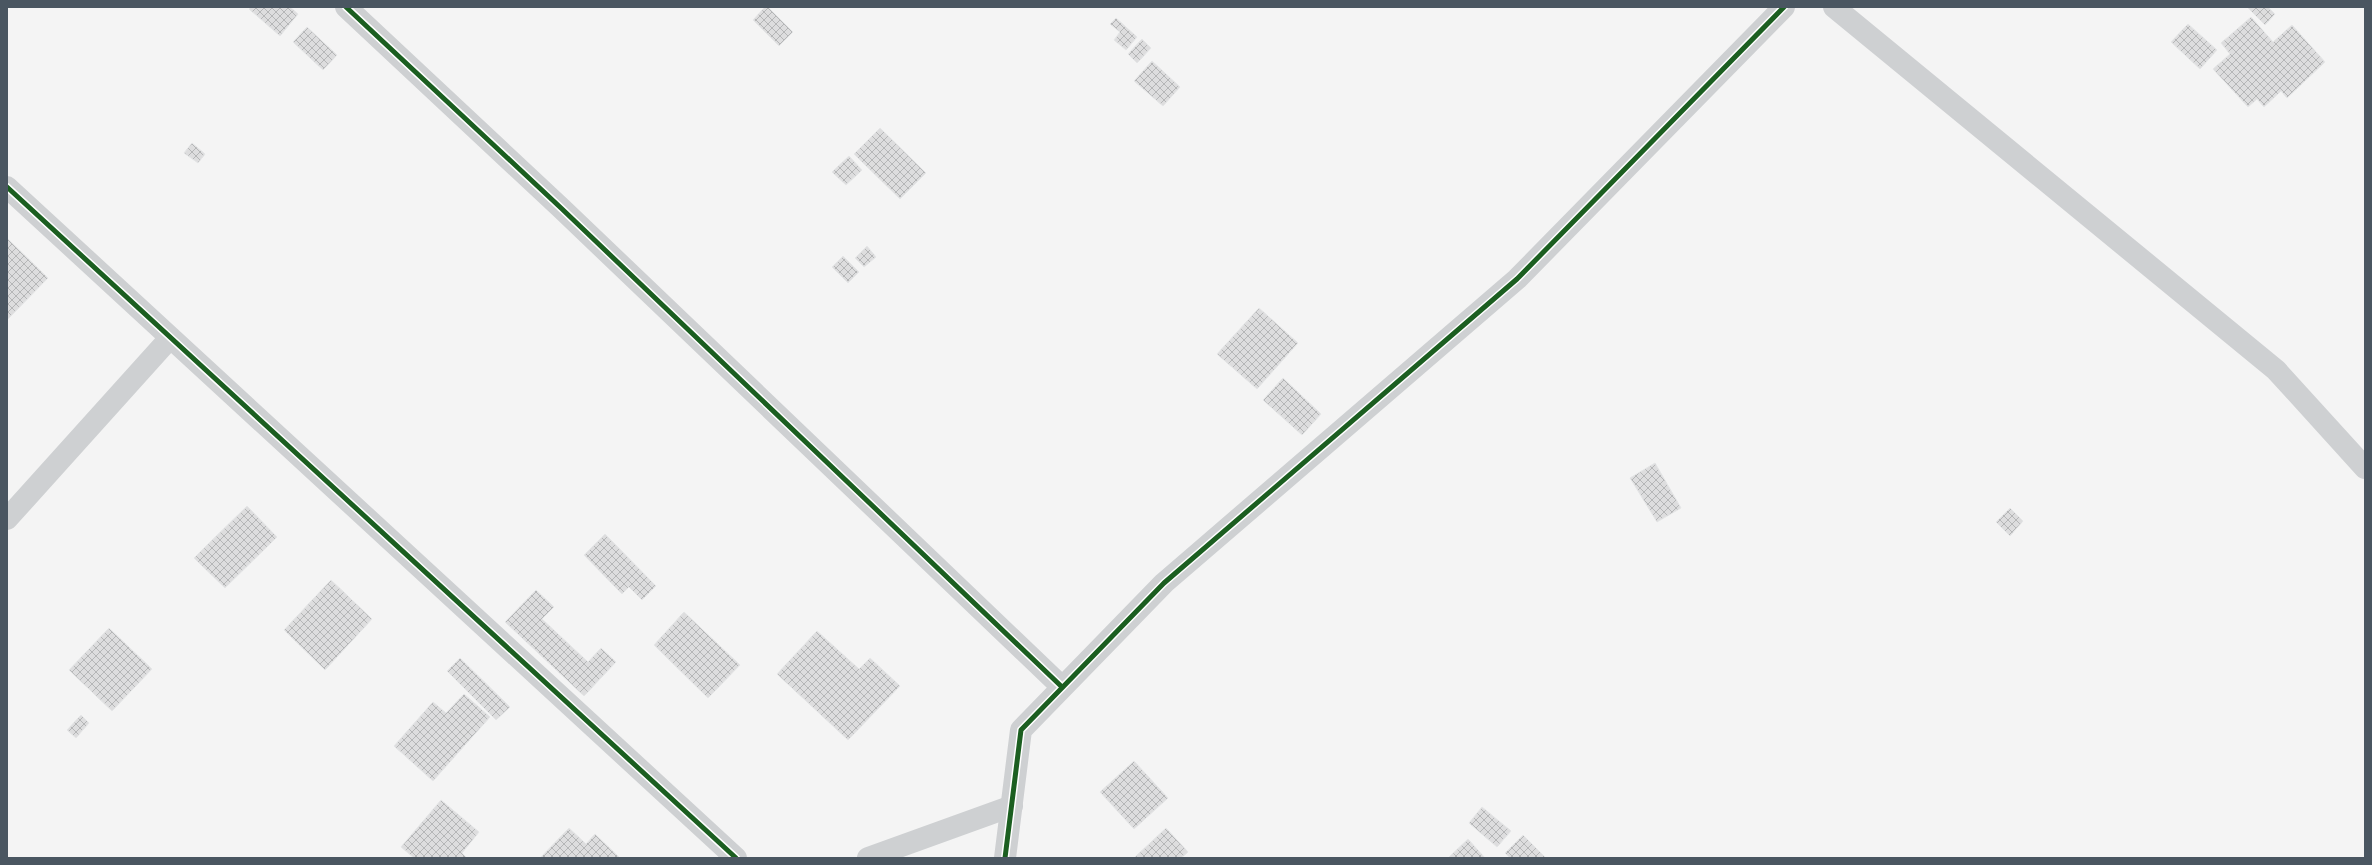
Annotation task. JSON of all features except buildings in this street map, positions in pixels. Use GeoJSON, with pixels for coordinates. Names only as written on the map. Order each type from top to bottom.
{"type":"FeatureCollection","features":[{"type":"Feature","properties":{"kind":"street"},"geometry":{"type":"LineString","coordinates":[[346,7],[567,213],[1062,688]]}},
{"type":"Feature","properties":{"kind":"street"},"geometry":{"type":"LineString","coordinates":[[1005,858],[1021,730],[1164,583],[1517,278],[1784,7]]}},
{"type":"Feature","properties":{"kind":"street"},"geometry":{"type":"LineString","coordinates":[[1834,7],[2276,370],[2365,468]]}},
{"type":"Feature","properties":{"kind":"street"},"geometry":{"type":"LineString","coordinates":[[7,187],[736,858]]}},
{"type":"Feature","properties":{"kind":"street"},"geometry":{"type":"LineString","coordinates":[[7,519],[170,338]]}},
{"type":"Feature","properties":{"kind":"street"},"geometry":{"type":"LineString","coordinates":[[868,858],[1012,806]]}},
{"type":"Feature","properties":{"kind":"cycle path"},"geometry":{"type":"LineString","coordinates":[[346,7],[561,208],[1062,687]]}},
{"type":"Feature","properties":{"kind":"cycle path"},"geometry":{"type":"LineString","coordinates":[[1005,858],[1021,730],[1164,583],[1517,279],[1784,7]]}},
{"type":"Feature","properties":{"kind":"cycle path"},"geometry":{"type":"LineString","coordinates":[[7,187],[736,858]]}}]}
